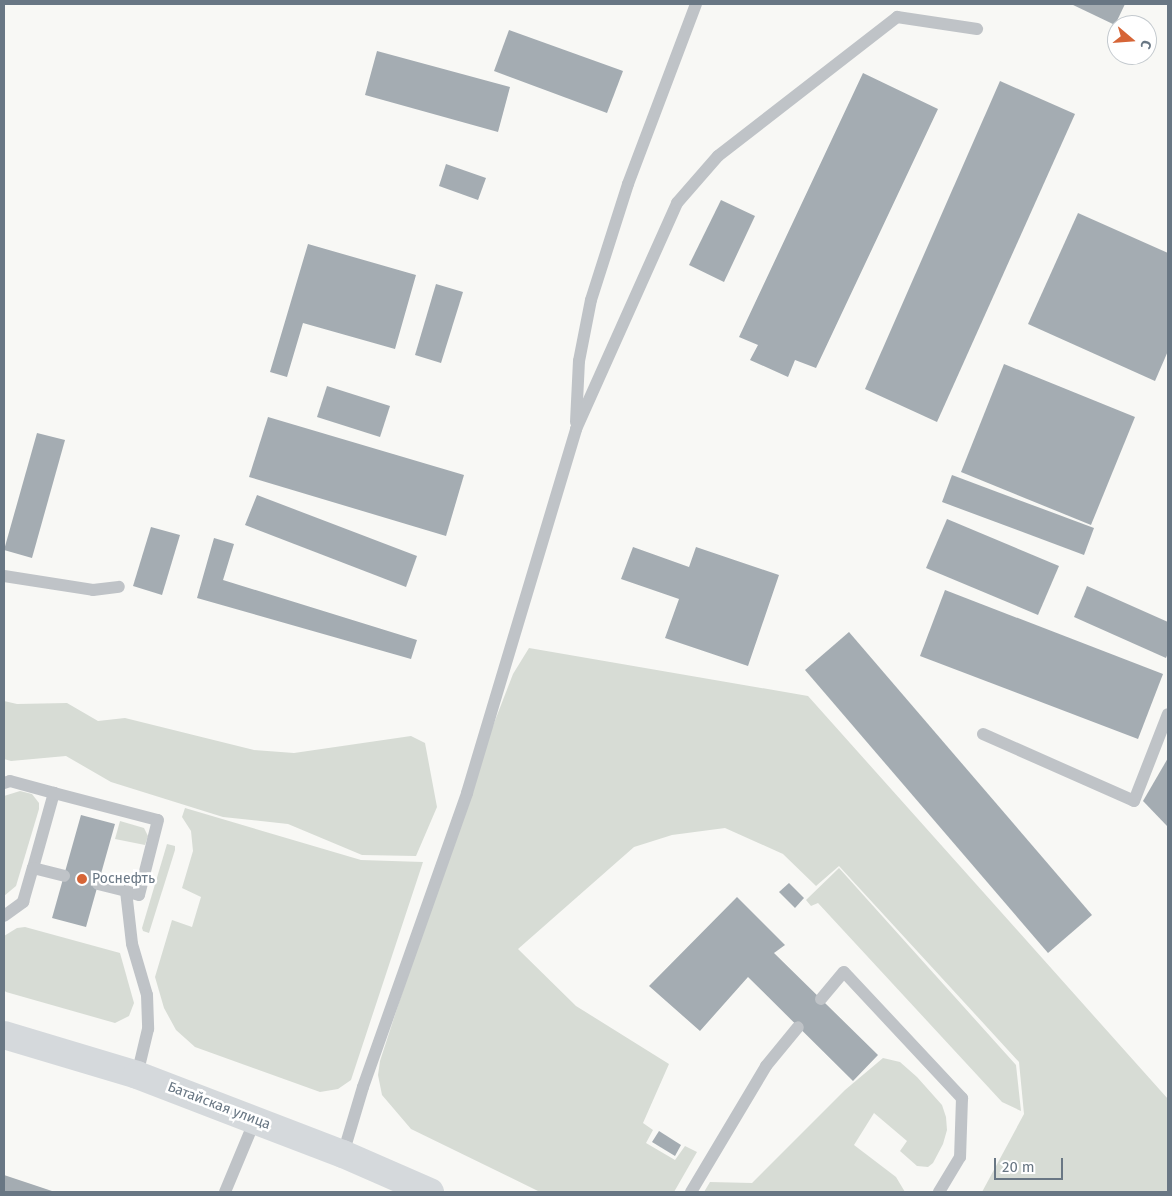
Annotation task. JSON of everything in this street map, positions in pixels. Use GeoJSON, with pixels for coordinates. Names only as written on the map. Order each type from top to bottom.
{"type":"FeatureCollection","features":[{"type":"Feature","properties":{"kind":"highway","name":"Батайская улица"},"geometry":{"type":"LineString","coordinates":[[4,1035],[137,1075],[343,1154],[419,1190]]}},
{"type":"Feature","properties":{"kind":"lane"},"geometry":{"type":"LineString","coordinates":[[576,429],[580,361],[591,300],[628,184],[696,4]]}},
{"type":"Feature","properties":{"kind":"lane"},"geometry":{"type":"LineString","coordinates":[[343,1154],[363,1087],[467,793],[576,429],[677,203],[718,156],[897,17],[977,29]]}},
{"type":"Feature","properties":{"kind":"lane"},"geometry":{"type":"LineString","coordinates":[[4,576],[93,590],[119,587]]}},
{"type":"Feature","properties":{"kind":"lane"},"geometry":{"type":"LineString","coordinates":[[983,734],[1134,801],[1168,714]]}},
{"type":"Feature","properties":{"kind":"lane"},"geometry":{"type":"LineString","coordinates":[[4,783],[10,781],[158,820],[138,895],[98,884]]}},
{"type":"Feature","properties":{"kind":"lane"},"geometry":{"type":"LineString","coordinates":[[4,916],[23,902],[54,793]]}},
{"type":"Feature","properties":{"kind":"lane"},"geometry":{"type":"LineString","coordinates":[[33,868],[64,876]]}},
{"type":"Feature","properties":{"kind":"lane"},"geometry":{"type":"LineString","coordinates":[[126,891],[132,944],[147,995],[148,1029],[137,1075]]}},
{"type":"Feature","properties":{"kind":"lane"},"geometry":{"type":"LineString","coordinates":[[821,999],[844,972],[962,1098],[960,1157],[939,1192]]}},
{"type":"Feature","properties":{"kind":"lane"},"geometry":{"type":"LineString","coordinates":[[691,1192],[766,1066],[798,1027]]}},
{"type":"Feature","properties":{"kind":"lane"},"geometry":{"type":"LineString","coordinates":[[225,1192],[255,1120]]}},
{"type":"Feature","properties":{"kind":"shaded area"},"geometry":{"type":"Polygon","coordinates":[[[529,648],[808,696],[1168,1099],[1168,1192],[982,1192],[1024,1114],[1019,1062],[839,866],[816,886],[783,854],[725,828],[672,835],[634,847],[518,949],[576,1006],[669,1064],[643,1123],[653,1130],[646,1143],[675,1160],[685,1146],[697,1152],[674,1192],[540,1192],[411,1129],[382,1095],[378,1075],[380,1061],[467,793],[513,674],[529,648]]]}},
{"type":"Feature","properties":{"kind":"shaded area"},"geometry":{"type":"Polygon","coordinates":[[[4,701],[17,704],[67,703],[98,721],[125,718],[254,750],[294,753],[411,736],[425,743],[437,807],[416,856],[362,855],[288,824],[223,817],[111,782],[66,756],[11,761],[4,759],[4,701]]]}},
{"type":"Feature","properties":{"kind":"shaded area"},"geometry":{"type":"Polygon","coordinates":[[[20,791],[32,794],[39,803],[39,809],[16,886],[4,896],[4,796],[20,791]]]}},
{"type":"Feature","properties":{"kind":"shaded area"},"geometry":{"type":"Polygon","coordinates":[[[185,808],[361,860],[423,862],[351,1080],[338,1089],[320,1092],[195,1047],[176,1030],[164,1008],[155,977],[172,920],[192,927],[201,897],[182,888],[193,851],[191,831],[182,817],[185,808]]]}},
{"type":"Feature","properties":{"kind":"shaded area"},"geometry":{"type":"Polygon","coordinates":[[[120,821],[144,828],[148,836],[145,845],[115,839],[120,821]]]}},
{"type":"Feature","properties":{"kind":"shaded area"},"geometry":{"type":"Polygon","coordinates":[[[167,844],[175,846],[175,850],[149,933],[143,931],[142,928],[167,844]]]}},
{"type":"Feature","properties":{"kind":"shaded area"},"geometry":{"type":"Polygon","coordinates":[[[839,868],[1016,1065],[1021,1111],[1002,1102],[818,903],[811,906],[806,900],[839,868]]]}},
{"type":"Feature","properties":{"kind":"shaded area"},"geometry":{"type":"Polygon","coordinates":[[[25,927],[120,953],[134,1003],[129,1016],[115,1023],[6,992],[4,990],[4,936],[17,928],[25,927]]]}},
{"type":"Feature","properties":{"kind":"shaded area"},"geometry":{"type":"Polygon","coordinates":[[[883,1058],[900,1062],[917,1077],[942,1105],[946,1117],[947,1130],[943,1144],[933,1163],[928,1167],[917,1166],[900,1151],[907,1141],[874,1113],[854,1145],[896,1177],[905,1192],[704,1192],[710,1182],[752,1183],[845,1090],[883,1058]]]}},
{"type":"Feature","properties":{"kind":"building"},"geometry":{"type":"Polygon","coordinates":[[[1071,4],[1125,4],[1120,15],[1107,15],[1107,21],[1071,4]]]}},
{"type":"Feature","properties":{"kind":"building"},"geometry":{"type":"Polygon","coordinates":[[[509,30],[623,71],[607,113],[494,71],[509,30]]]}},
{"type":"Feature","properties":{"kind":"building"},"geometry":{"type":"Polygon","coordinates":[[[377,51],[510,87],[498,132],[365,95],[377,51]]]}},
{"type":"Feature","properties":{"kind":"building"},"geometry":{"type":"Polygon","coordinates":[[[863,73],[938,109],[816,368],[795,360],[788,377],[750,360],[758,345],[739,337],[863,73]]]}},
{"type":"Feature","properties":{"kind":"building"},"geometry":{"type":"Polygon","coordinates":[[[1000,81],[1075,114],[937,422],[865,389],[1000,81]]]}},
{"type":"Feature","properties":{"kind":"building"},"geometry":{"type":"Polygon","coordinates":[[[446,164],[486,178],[478,200],[439,186],[446,164]]]}},
{"type":"Feature","properties":{"kind":"building"},"geometry":{"type":"Polygon","coordinates":[[[721,200],[755,216],[724,282],[689,265],[721,200]]]}},
{"type":"Feature","properties":{"kind":"building"},"geometry":{"type":"Polygon","coordinates":[[[1078,213],[1168,253],[1168,351],[1155,381],[1028,324],[1078,213]]]}},
{"type":"Feature","properties":{"kind":"building"},"geometry":{"type":"Polygon","coordinates":[[[308,244],[416,275],[395,349],[303,323],[287,377],[270,372],[308,244]]]}},
{"type":"Feature","properties":{"kind":"building"},"geometry":{"type":"Polygon","coordinates":[[[436,284],[463,292],[441,363],[415,355],[436,284]]]}},
{"type":"Feature","properties":{"kind":"building"},"geometry":{"type":"Polygon","coordinates":[[[1004,364],[1135,417],[1091,525],[961,472],[1004,364]]]}},
{"type":"Feature","properties":{"kind":"building"},"geometry":{"type":"Polygon","coordinates":[[[327,386],[390,406],[380,437],[317,417],[327,386]]]}},
{"type":"Feature","properties":{"kind":"building"},"geometry":{"type":"Polygon","coordinates":[[[268,417],[464,475],[446,536],[249,477],[268,417]]]}},
{"type":"Feature","properties":{"kind":"building"},"geometry":{"type":"Polygon","coordinates":[[[37,433],[65,440],[32,558],[4,550],[37,433]]]}},
{"type":"Feature","properties":{"kind":"building"},"geometry":{"type":"Polygon","coordinates":[[[952,475],[1094,528],[1084,555],[942,502],[952,475]]]}},
{"type":"Feature","properties":{"kind":"building"},"geometry":{"type":"Polygon","coordinates":[[[257,495],[417,556],[406,587],[245,525],[257,495]]]}},
{"type":"Feature","properties":{"kind":"building"},"geometry":{"type":"Polygon","coordinates":[[[947,519],[1059,566],[1038,615],[926,568],[947,519]]]}},
{"type":"Feature","properties":{"kind":"building"},"geometry":{"type":"Polygon","coordinates":[[[151,527],[180,535],[162,595],[133,586],[151,527]]]}},
{"type":"Feature","properties":{"kind":"building"},"geometry":{"type":"Polygon","coordinates":[[[214,538],[234,544],[223,580],[417,640],[411,659],[197,598],[214,538]]]}},
{"type":"Feature","properties":{"kind":"building"},"geometry":{"type":"Polygon","coordinates":[[[633,547],[689,567],[696,547],[779,575],[748,666],[665,638],[679,599],[621,579],[633,547]]]}},
{"type":"Feature","properties":{"kind":"building"},"geometry":{"type":"Polygon","coordinates":[[[1087,586],[1168,622],[1168,653],[1166,658],[1074,617],[1087,586]]]}},
{"type":"Feature","properties":{"kind":"building"},"geometry":{"type":"Polygon","coordinates":[[[945,590],[1163,674],[1138,739],[920,656],[945,590]]]}},
{"type":"Feature","properties":{"kind":"building"},"geometry":{"type":"Polygon","coordinates":[[[849,632],[1092,915],[1048,953],[805,670],[849,632]]]}},
{"type":"Feature","properties":{"kind":"building"},"geometry":{"type":"Polygon","coordinates":[[[1168,758],[1168,827],[1143,801],[1168,758]]]}},
{"type":"Feature","properties":{"kind":"building"},"geometry":{"type":"Polygon","coordinates":[[[81,815],[115,824],[86,927],[52,918],[81,815]]]}},
{"type":"Feature","properties":{"kind":"building"},"geometry":{"type":"Polygon","coordinates":[[[789,883],[804,898],[795,908],[779,892],[789,883]]]}},
{"type":"Feature","properties":{"kind":"building"},"geometry":{"type":"Polygon","coordinates":[[[737,897],[785,945],[774,953],[878,1055],[853,1081],[748,977],[700,1031],[649,986],[737,897]]]}},
{"type":"Feature","properties":{"kind":"building"},"geometry":{"type":"Polygon","coordinates":[[[659,1131],[681,1145],[675,1156],[652,1142],[659,1131]]]}},
{"type":"Feature","properties":{"kind":"building"},"geometry":{"type":"Polygon","coordinates":[[[4,1175],[55,1192],[4,1192],[4,1175]]]}},
{"type":"Feature","properties":{"kind":"place","name":"Роснефть"},"geometry":{"type":"Point","coordinates":[82,879]}}]}
